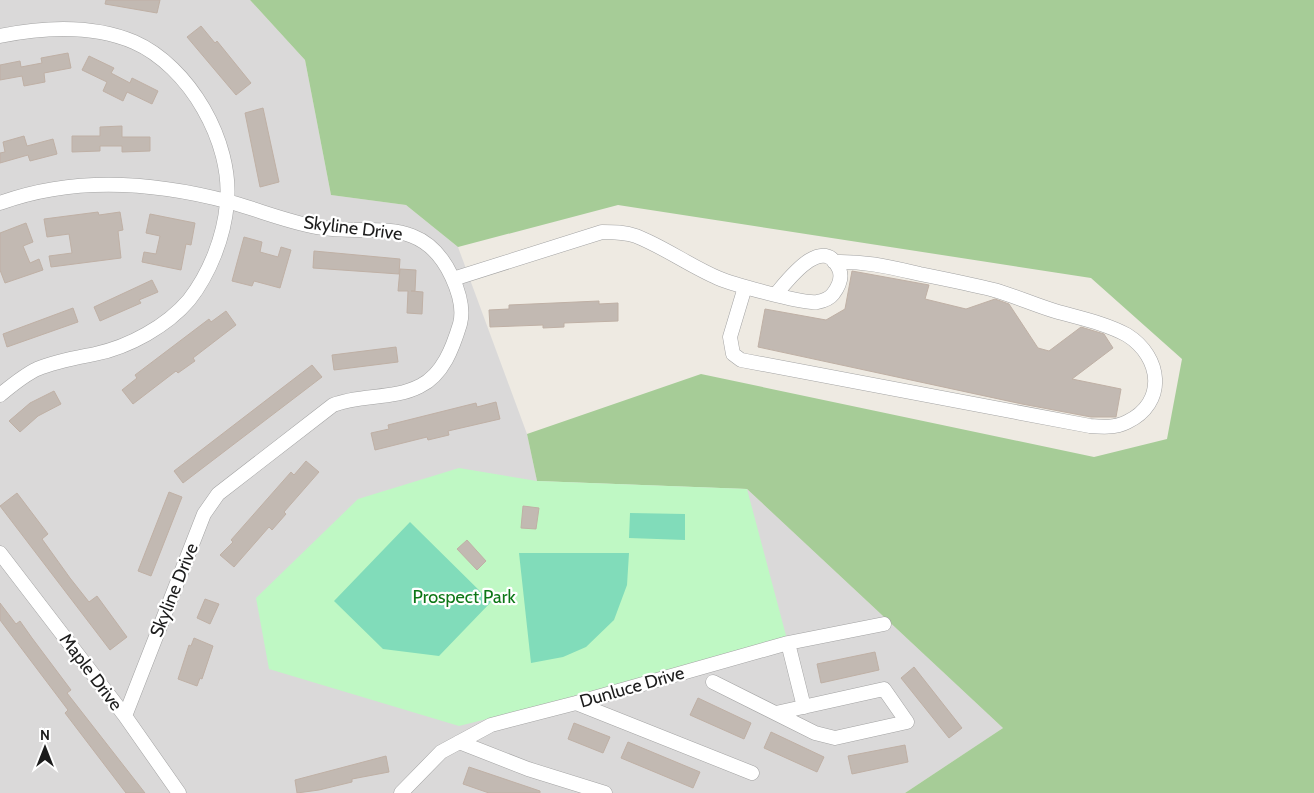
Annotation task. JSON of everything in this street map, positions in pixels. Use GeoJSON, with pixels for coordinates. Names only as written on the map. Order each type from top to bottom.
{"type":"FeatureCollection","features":[{"type":"Feature","properties":{"kind":"street"},"geometry":{"type":"LineString","coordinates":[[0,36],[27,30],[61,28],[95,30],[134,42],[169,64],[199,99],[217,138],[226,173],[228,202],[222,233],[208,272],[188,301],[161,324],[129,343],[97,354],[64,360],[36,370],[0,395]]}},
{"type":"Feature","properties":{"kind":"street","name":"Skyline Drive"},"geometry":{"type":"LineString","coordinates":[[0,203],[41,191],[89,185],[124,184],[164,188],[228,202],[317,227],[350,230],[380,229],[408,233],[429,246],[447,267],[459,291],[460,321],[453,344],[441,369],[422,385],[400,394],[349,398],[333,405],[218,494],[204,514],[124,716]]}},
{"type":"Feature","properties":{"kind":"street"},"geometry":{"type":"LineString","coordinates":[[453,279],[602,232],[619,232],[636,236],[718,278],[745,287],[776,294],[816,302],[830,298],[840,285],[840,271],[834,262],[825,257],[812,257],[803,263],[776,294]]}},
{"type":"Feature","properties":{"kind":"street"},"geometry":{"type":"LineString","coordinates":[[745,287],[730,337],[733,354],[741,360],[1090,426],[1109,427],[1126,423],[1144,411],[1152,397],[1156,382],[1154,364],[1146,352],[1128,336],[1107,326],[995,290],[863,261],[834,262]]}},
{"type":"Feature","properties":{"kind":"street","name":"Maple Drive"},"geometry":{"type":"LineString","coordinates":[[0,553],[124,716],[179,793]]}},
{"type":"Feature","properties":{"kind":"street","name":"Dunluce Drive"},"geometry":{"type":"LineString","coordinates":[[401,793],[441,752],[491,725],[788,643],[884,624]]}},
{"type":"Feature","properties":{"kind":"street"},"geometry":{"type":"LineString","coordinates":[[788,643],[804,707]]}},
{"type":"Feature","properties":{"kind":"street"},"geometry":{"type":"LineString","coordinates":[[713,682],[815,733],[835,738],[907,722],[884,689],[776,713]]}},
{"type":"Feature","properties":{"kind":"street"},"geometry":{"type":"LineString","coordinates":[[576,703],[752,773]]}},
{"type":"Feature","properties":{"kind":"street"},"geometry":{"type":"LineString","coordinates":[[459,742],[528,769],[605,793]]}},
{"type":"Feature","properties":{"kind":"shaded area"},"geometry":{"type":"Polygon","coordinates":[[[0,0],[250,0],[305,60],[331,195],[406,205],[458,247],[527,434],[537,481],[747,489],[1003,728],[905,793],[0,793],[0,0]]]}},
{"type":"Feature","properties":{"kind":"green space"},"geometry":{"type":"Polygon","coordinates":[[[250,0],[1314,0],[1314,793],[905,793],[1003,728],[747,489],[537,481],[527,434],[701,374],[1094,457],[1167,439],[1182,359],[1091,278],[618,205],[458,247],[406,205],[331,195],[305,60],[250,0]]]}},
{"type":"Feature","properties":{"kind":"green space","name":"Prospect Park"},"geometry":{"type":"Polygon","coordinates":[[[459,468],[537,481],[747,489],[788,643],[459,726],[269,669],[256,598],[358,499],[459,468]]]}},
{"type":"Feature","properties":{"kind":"green space"},"geometry":{"type":"Polygon","coordinates":[[[630,513],[685,514],[685,540],[629,538],[630,513]]]}},
{"type":"Feature","properties":{"kind":"green space"},"geometry":{"type":"Polygon","coordinates":[[[410,522],[491,602],[439,656],[383,649],[334,601],[410,522]]]}},
{"type":"Feature","properties":{"kind":"green space"},"geometry":{"type":"Polygon","coordinates":[[[519,553],[629,553],[627,585],[614,620],[586,647],[563,657],[531,663],[519,553]]]}},
{"type":"Feature","properties":{"kind":"building"},"geometry":{"type":"Polygon","coordinates":[[[106,0],[160,0],[157,13],[105,4],[106,0]]]}},
{"type":"Feature","properties":{"kind":"building"},"geometry":{"type":"Polygon","coordinates":[[[201,26],[215,43],[217,41],[251,83],[236,95],[187,37],[201,26]]]}},
{"type":"Feature","properties":{"kind":"building"},"geometry":{"type":"Polygon","coordinates":[[[68,53],[71,68],[44,73],[45,82],[24,86],[22,76],[0,80],[0,65],[20,61],[21,67],[42,63],[41,58],[68,53]]]}},
{"type":"Feature","properties":{"kind":"building"},"geometry":{"type":"Polygon","coordinates":[[[89,56],[114,68],[111,73],[130,83],[132,78],[158,91],[152,104],[127,92],[123,101],[103,91],[107,82],[82,70],[89,56]]]}},
{"type":"Feature","properties":{"kind":"building"},"geometry":{"type":"Polygon","coordinates":[[[263,108],[279,182],[260,187],[245,113],[263,108]]]}},
{"type":"Feature","properties":{"kind":"building"},"geometry":{"type":"Polygon","coordinates":[[[122,126],[122,137],[150,137],[150,151],[122,152],[122,146],[100,146],[100,151],[72,152],[72,136],[100,136],[100,127],[122,126]]]}},
{"type":"Feature","properties":{"kind":"building"},"geometry":{"type":"Polygon","coordinates":[[[24,136],[27,146],[53,139],[57,154],[30,161],[28,155],[0,163],[0,153],[5,152],[3,142],[24,136]]]}},
{"type":"Feature","properties":{"kind":"building"},"geometry":{"type":"Polygon","coordinates":[[[98,212],[99,215],[120,212],[123,230],[118,231],[121,258],[51,267],[49,256],[72,253],[69,234],[47,237],[44,219],[98,212]]]}},
{"type":"Feature","properties":{"kind":"building"},"geometry":{"type":"Polygon","coordinates":[[[150,214],[195,223],[191,245],[186,244],[181,270],[142,262],[144,252],[156,254],[160,236],[146,233],[150,214]]]}},
{"type":"Feature","properties":{"kind":"building"},"geometry":{"type":"Polygon","coordinates":[[[26,223],[33,242],[23,246],[30,263],[39,259],[43,270],[5,283],[0,270],[0,233],[26,223]]]}},
{"type":"Feature","properties":{"kind":"building"},"geometry":{"type":"Polygon","coordinates":[[[244,237],[262,242],[260,252],[278,257],[281,247],[291,250],[280,288],[254,281],[252,286],[232,281],[244,237]]]}},
{"type":"Feature","properties":{"kind":"building"},"geometry":{"type":"Polygon","coordinates":[[[314,251],[400,259],[399,274],[313,268],[314,251]]]}},
{"type":"Feature","properties":{"kind":"building"},"geometry":{"type":"Polygon","coordinates":[[[400,269],[416,270],[415,291],[411,291],[423,292],[422,314],[407,313],[408,291],[398,291],[400,269]]]}},
{"type":"Feature","properties":{"kind":"building"},"geometry":{"type":"Polygon","coordinates":[[[852,271],[929,285],[925,299],[966,309],[995,299],[1009,304],[1038,348],[1049,351],[1081,327],[1104,334],[1113,348],[1072,379],[1121,389],[1116,417],[1091,417],[1022,404],[758,347],[765,309],[826,320],[845,309],[852,271]]]}},
{"type":"Feature","properties":{"kind":"building"},"geometry":{"type":"Polygon","coordinates":[[[152,280],[158,292],[139,300],[141,303],[100,321],[94,307],[152,280]]]}},
{"type":"Feature","properties":{"kind":"building"},"geometry":{"type":"Polygon","coordinates":[[[599,301],[599,304],[618,303],[618,321],[564,323],[564,327],[543,328],[543,325],[490,327],[489,310],[509,309],[509,305],[599,301]]]}},
{"type":"Feature","properties":{"kind":"building"},"geometry":{"type":"Polygon","coordinates":[[[73,308],[78,322],[7,347],[3,334],[73,308]]]}},
{"type":"Feature","properties":{"kind":"building"},"geometry":{"type":"Polygon","coordinates":[[[226,311],[236,325],[193,358],[195,361],[178,373],[176,371],[133,404],[122,390],[137,378],[135,375],[209,319],[211,322],[226,311]]]}},
{"type":"Feature","properties":{"kind":"building"},"geometry":{"type":"Polygon","coordinates":[[[396,347],[398,362],[334,370],[332,355],[396,347]]]}},
{"type":"Feature","properties":{"kind":"building"},"geometry":{"type":"Polygon","coordinates":[[[312,365],[322,377],[183,483],[174,471],[312,365]]]}},
{"type":"Feature","properties":{"kind":"building"},"geometry":{"type":"Polygon","coordinates":[[[54,391],[61,404],[38,416],[20,432],[9,421],[30,403],[54,391]]]}},
{"type":"Feature","properties":{"kind":"building"},"geometry":{"type":"Polygon","coordinates":[[[496,402],[500,419],[448,431],[449,435],[428,440],[427,437],[375,450],[371,433],[389,429],[388,425],[476,403],[477,407],[496,402]]]}},
{"type":"Feature","properties":{"kind":"building"},"geometry":{"type":"Polygon","coordinates":[[[306,461],[319,472],[284,512],[286,514],[272,530],[269,527],[234,567],[220,555],[291,472],[294,475],[306,461]]]}},
{"type":"Feature","properties":{"kind":"building"},"geometry":{"type":"Polygon","coordinates":[[[169,492],[182,497],[151,576],[138,571],[169,492]]]}},
{"type":"Feature","properties":{"kind":"building"},"geometry":{"type":"Polygon","coordinates":[[[17,493],[48,534],[42,539],[70,578],[89,602],[97,596],[127,637],[110,650],[0,506],[17,493]]]}},
{"type":"Feature","properties":{"kind":"building"},"geometry":{"type":"Polygon","coordinates":[[[523,506],[539,508],[536,529],[521,528],[523,506]]]}},
{"type":"Feature","properties":{"kind":"building"},"geometry":{"type":"Polygon","coordinates":[[[467,540],[486,561],[477,570],[457,549],[467,540]]]}},
{"type":"Feature","properties":{"kind":"building"},"geometry":{"type":"Polygon","coordinates":[[[205,599],[219,604],[210,624],[197,618],[205,599]]]}},
{"type":"Feature","properties":{"kind":"building"},"geometry":{"type":"Polygon","coordinates":[[[0,603],[16,624],[20,621],[71,690],[67,693],[145,793],[126,793],[65,713],[68,710],[0,620],[0,603]]]}},
{"type":"Feature","properties":{"kind":"building"},"geometry":{"type":"Polygon","coordinates":[[[194,638],[213,646],[202,679],[200,678],[197,686],[178,679],[189,645],[191,646],[194,638]]]}},
{"type":"Feature","properties":{"kind":"building"},"geometry":{"type":"Polygon","coordinates":[[[875,652],[879,670],[821,683],[817,664],[875,652]]]}},
{"type":"Feature","properties":{"kind":"building"},"geometry":{"type":"Polygon","coordinates":[[[914,667],[962,728],[949,738],[901,678],[914,667]]]}},
{"type":"Feature","properties":{"kind":"building"},"geometry":{"type":"Polygon","coordinates":[[[698,698],[751,723],[744,739],[690,715],[698,698]]]}},
{"type":"Feature","properties":{"kind":"building"},"geometry":{"type":"Polygon","coordinates":[[[574,723],[610,737],[603,753],[568,739],[574,723]]]}},
{"type":"Feature","properties":{"kind":"building"},"geometry":{"type":"Polygon","coordinates":[[[771,732],[824,757],[817,772],[764,748],[771,732]]]}},
{"type":"Feature","properties":{"kind":"building"},"geometry":{"type":"Polygon","coordinates":[[[628,742],[700,772],[693,788],[621,758],[628,742]]]}},
{"type":"Feature","properties":{"kind":"building"},"geometry":{"type":"Polygon","coordinates":[[[905,745],[908,762],[852,774],[848,756],[905,745]]]}},
{"type":"Feature","properties":{"kind":"building"},"geometry":{"type":"Polygon","coordinates":[[[386,756],[389,772],[352,779],[352,782],[319,790],[297,793],[295,780],[386,756]]]}},
{"type":"Feature","properties":{"kind":"building"},"geometry":{"type":"Polygon","coordinates":[[[469,767],[540,791],[540,793],[489,793],[463,784],[469,767]]]}}]}
